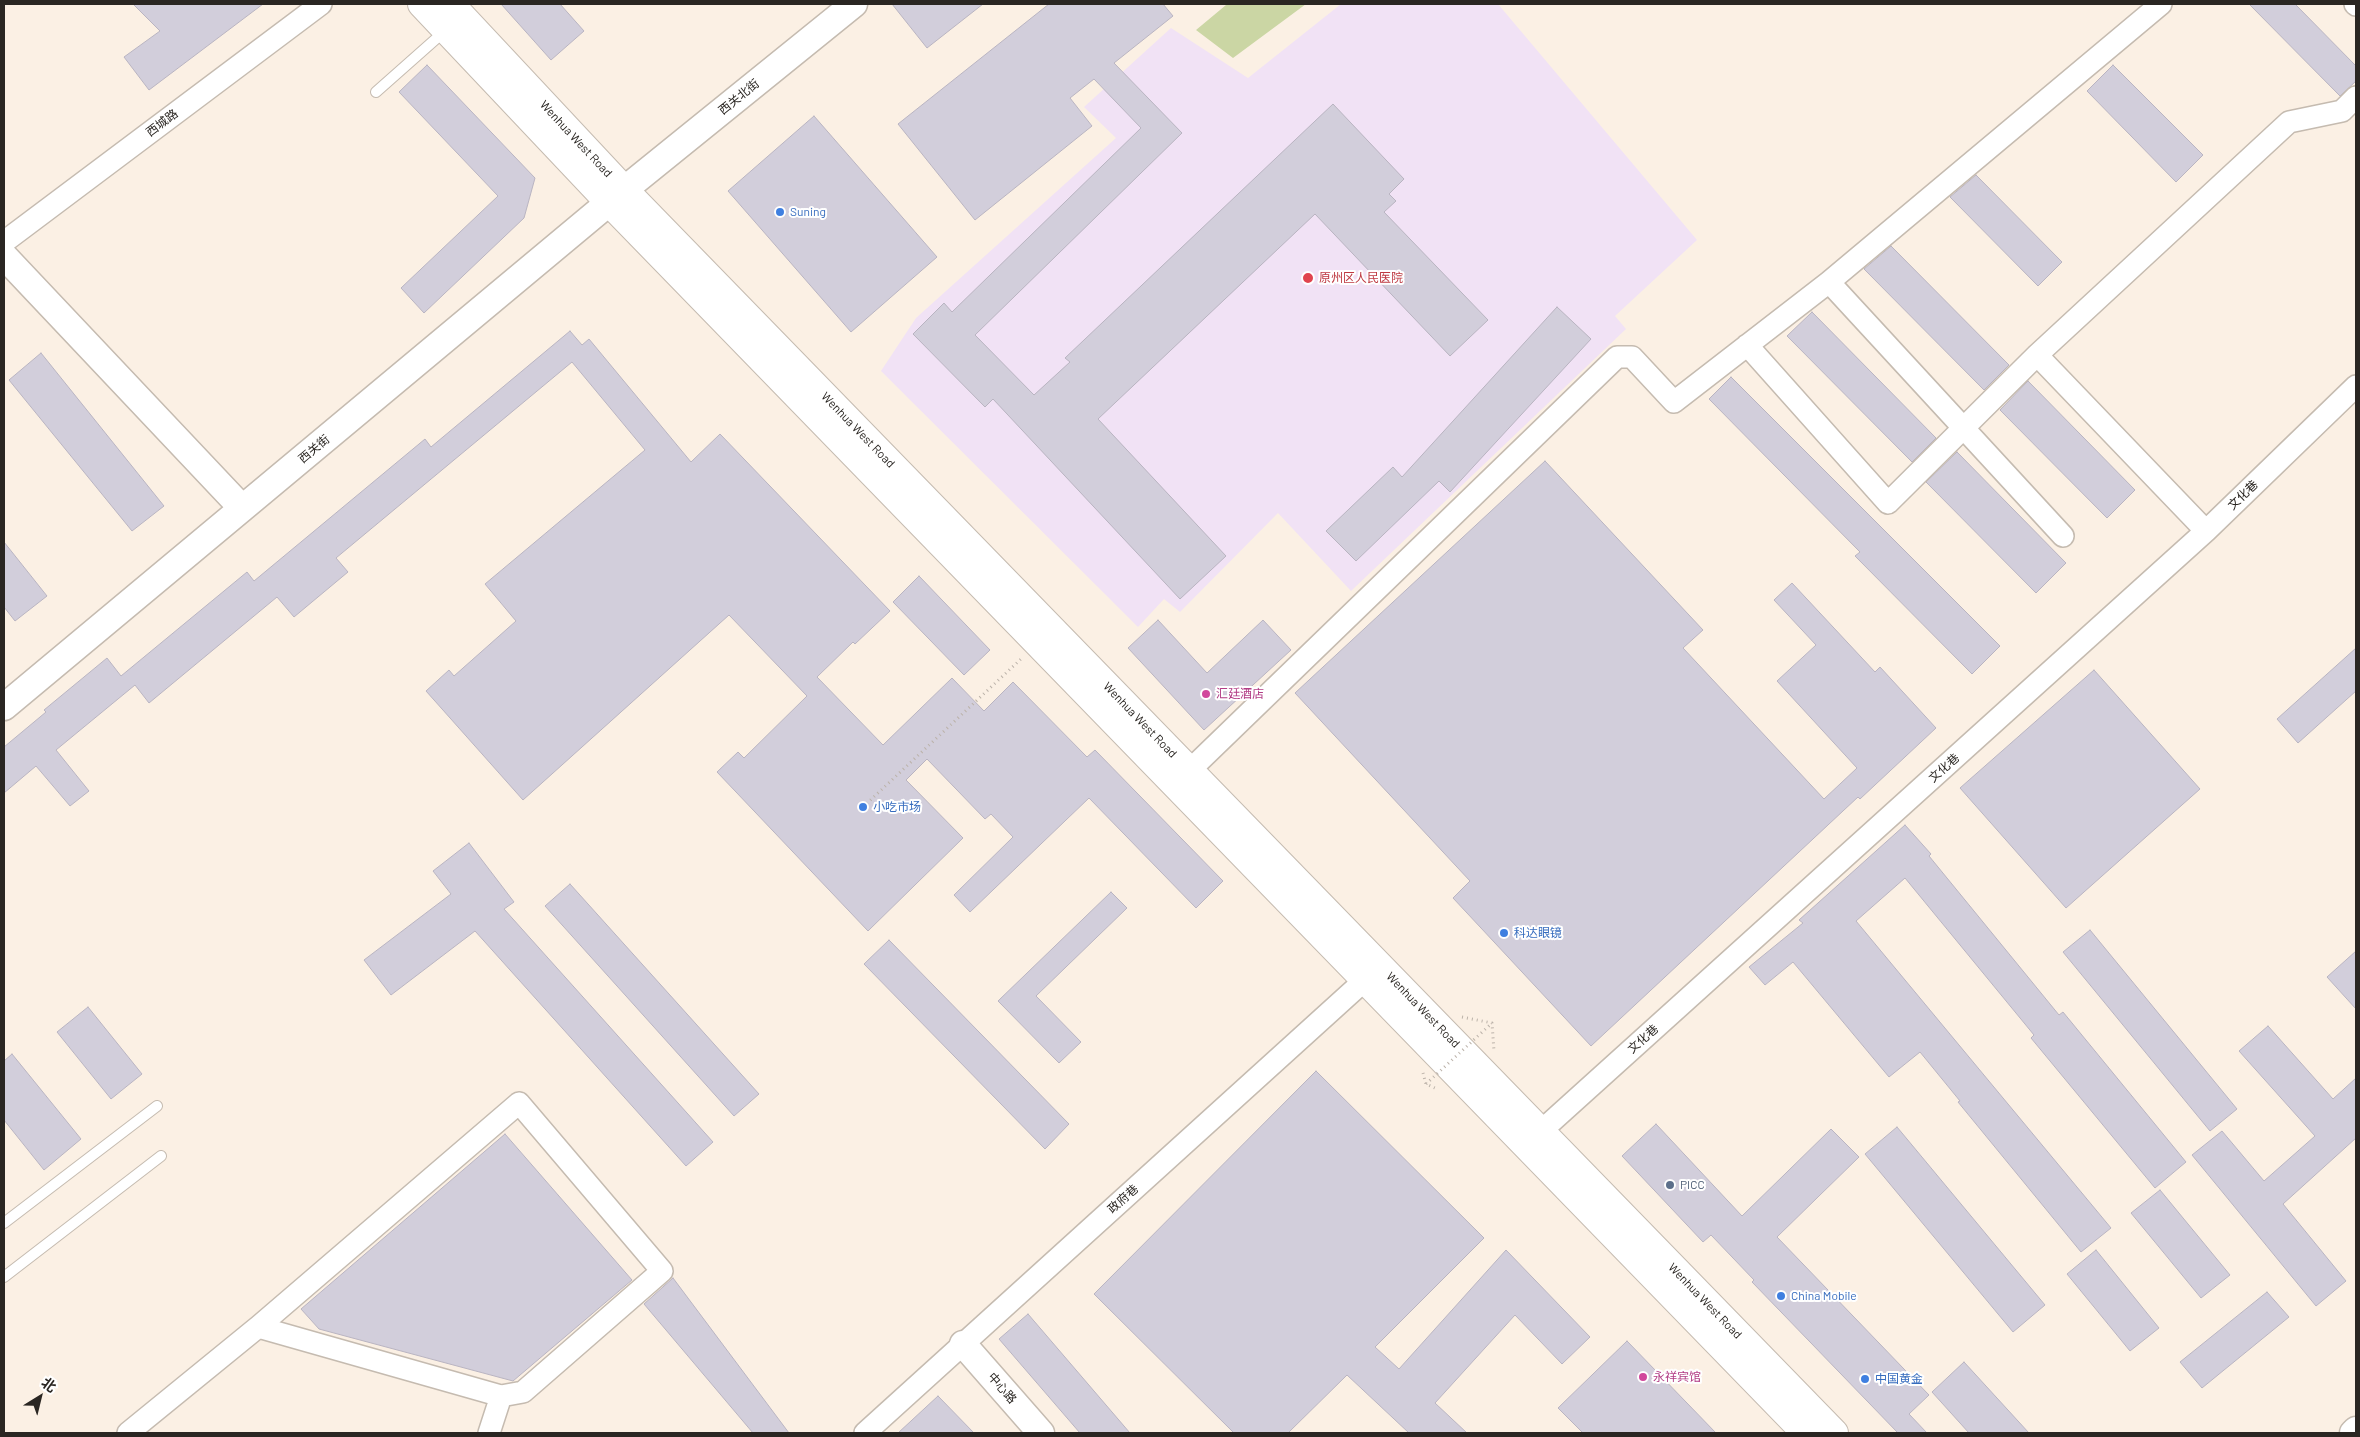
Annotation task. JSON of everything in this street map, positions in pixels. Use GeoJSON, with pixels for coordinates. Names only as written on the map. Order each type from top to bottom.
{"type":"FeatureCollection","features":[{"type":"Feature","properties":{"kind":"main road","name":"Wenhua West Road"},"geometry":{"type":"LineString","coordinates":[[422,4],[448,17],[1038,643],[1373,973],[1533,1138],[1806,1433]]}},
{"type":"Feature","properties":{"kind":"main road","name":"Wenhua West Road"},"geometry":{"type":"LineString","coordinates":[[617,197],[1190,770],[1373,973]]}},
{"type":"Feature","properties":{"kind":"main road","name":"Wenhua West Road"},"geometry":{"type":"LineString","coordinates":[[1533,1138],[1834,1433]]}},
{"type":"Feature","properties":{"kind":"street","name":"西城路"},"geometry":{"type":"LineString","coordinates":[[4,242],[321,4]]}},
{"type":"Feature","properties":{"kind":"street","name":"西关北街"},"geometry":{"type":"LineString","coordinates":[[617,197],[854,4]]}},
{"type":"Feature","properties":{"kind":"street"},"geometry":{"type":"LineString","coordinates":[[1190,770],[1617,356],[1632,357],[1674,402],[1829,282],[2162,4]]}},
{"type":"Feature","properties":{"kind":"street"},"geometry":{"type":"LineString","coordinates":[[1747,345],[1888,503],[2037,355],[2289,122],[2342,111],[2356,97]]}},
{"type":"Feature","properties":{"kind":"street","name":"西关街"},"geometry":{"type":"LineString","coordinates":[[4,708],[617,197]]}},
{"type":"Feature","properties":{"kind":"street"},"geometry":{"type":"LineString","coordinates":[[4,256],[242,508]]}},
{"type":"Feature","properties":{"kind":"street"},"geometry":{"type":"LineString","coordinates":[[1829,282],[2064,536]]}},
{"type":"Feature","properties":{"kind":"street"},"geometry":{"type":"LineString","coordinates":[[2037,355],[2206,531]]}},
{"type":"Feature","properties":{"kind":"street","name":"文化巷"},"geometry":{"type":"LineString","coordinates":[[1533,1138],[2206,531],[2356,386]]}},
{"type":"Feature","properties":{"kind":"street","name":"政府巷"},"geometry":{"type":"LineString","coordinates":[[866,1433],[1373,973]]}},
{"type":"Feature","properties":{"kind":"street"},"geometry":{"type":"LineString","coordinates":[[128,1433],[258,1327],[519,1103],[662,1271],[523,1392],[501,1396],[258,1327]]}},
{"type":"Feature","properties":{"kind":"street","name":"中心路"},"geometry":{"type":"LineString","coordinates":[[963,1344],[1041,1433]]}},
{"type":"Feature","properties":{"kind":"street"},"geometry":{"type":"LineString","coordinates":[[488,1433],[501,1396]]}},
{"type":"Feature","properties":{"kind":"street"},"geometry":{"type":"LineString","coordinates":[[2353,1433],[2356,1430]]}},
{"type":"Feature","properties":{"kind":"lane"},"geometry":{"type":"LineString","coordinates":[[376,92],[448,17]]}},
{"type":"Feature","properties":{"kind":"lane"},"geometry":{"type":"LineString","coordinates":[[4,1223],[157,1106]]}},
{"type":"Feature","properties":{"kind":"lane"},"geometry":{"type":"LineString","coordinates":[[4,1277],[161,1156]]}},
{"type":"Feature","properties":{"kind":"path"},"geometry":{"type":"LineString","coordinates":[[863,806],[1038,643]]}},
{"type":"Feature","properties":{"kind":"path"},"geometry":{"type":"LineString","coordinates":[[1426,1084],[1492,1023]]}},
{"type":"Feature","properties":{"kind":"shaded area","name":"原州区人民医院"},"geometry":{"type":"Polygon","coordinates":[[[1341,4],[1498,4],[1697,240],[1615,316],[1626,329],[1351,591],[1278,513],[1180,612],[1164,599],[1138,627],[881,371],[916,318],[1116,138],[1084,107],[1171,28],[1248,78],[1341,4]]]}},
{"type":"Feature","properties":{"kind":"green space"},"geometry":{"type":"Polygon","coordinates":[[[1225,4],[1306,4],[1233,58],[1196,30],[1225,4]]]}},
{"type":"Feature","properties":{"kind":"building"},"geometry":{"type":"Polygon","coordinates":[[[133,4],[263,4],[149,90],[124,57],[160,31],[133,4]]]}},
{"type":"Feature","properties":{"kind":"building"},"geometry":{"type":"Polygon","coordinates":[[[501,4],[560,4],[584,31],[551,60],[501,4]]]}},
{"type":"Feature","properties":{"kind":"building"},"geometry":{"type":"Polygon","coordinates":[[[892,4],[983,4],[927,48],[892,4]]]}},
{"type":"Feature","properties":{"kind":"building"},"geometry":{"type":"Polygon","coordinates":[[[1049,4],[1163,4],[1173,16],[1114,63],[1182,133],[975,335],[1034,395],[1070,362],[1065,358],[1333,104],[1404,179],[1389,194],[1396,201],[1384,212],[1488,320],[1450,356],[1315,214],[1098,419],[1226,556],[1180,599],[993,399],[985,407],[913,334],[944,303],[952,312],[1141,128],[1094,79],[1070,98],[1092,126],[975,220],[898,124],[1049,4]]]}},
{"type":"Feature","properties":{"kind":"building"},"geometry":{"type":"Polygon","coordinates":[[[2249,4],[2295,4],[2356,66],[2356,81],[2340,96],[2249,4]]]}},
{"type":"Feature","properties":{"kind":"building"},"geometry":{"type":"Polygon","coordinates":[[[427,65],[535,178],[524,218],[424,313],[401,288],[498,196],[399,92],[427,65]]]}},
{"type":"Feature","properties":{"kind":"building"},"geometry":{"type":"Polygon","coordinates":[[[2113,65],[2203,155],[2176,182],[2087,91],[2113,65]]]}},
{"type":"Feature","properties":{"kind":"building"},"geometry":{"type":"Polygon","coordinates":[[[814,116],[937,257],[851,332],[728,191],[814,116]]]}},
{"type":"Feature","properties":{"kind":"building"},"geometry":{"type":"Polygon","coordinates":[[[1976,175],[2062,262],[2038,286],[1950,197],[1976,175]]]}},
{"type":"Feature","properties":{"kind":"building"},"geometry":{"type":"Polygon","coordinates":[[[1891,246],[2009,365],[1984,390],[1864,269],[1891,246]]]}},
{"type":"Feature","properties":{"kind":"building"},"geometry":{"type":"Polygon","coordinates":[[[1557,307],[1591,339],[1450,492],[1439,481],[1356,561],[1326,531],[1393,467],[1402,477],[1557,307]]]}},
{"type":"Feature","properties":{"kind":"building"},"geometry":{"type":"Polygon","coordinates":[[[1812,312],[1936,438],[1912,462],[1787,336],[1812,312]]]}},
{"type":"Feature","properties":{"kind":"building"},"geometry":{"type":"Polygon","coordinates":[[[570,331],[582,345],[589,339],[691,462],[720,434],[890,611],[855,644],[853,642],[817,677],[883,745],[952,678],[984,711],[1013,682],[1087,757],[1095,750],[1223,881],[1196,908],[1089,798],[970,912],[954,895],[1013,837],[991,814],[985,819],[927,759],[906,780],[963,838],[868,931],[717,772],[738,752],[744,758],[807,696],[729,615],[523,800],[426,691],[449,670],[454,676],[516,621],[485,584],[645,450],[572,362],[336,558],[348,572],[294,617],[277,597],[149,703],[135,685],[56,750],[89,791],[70,806],[36,766],[4,793],[4,747],[46,712],[44,710],[107,658],[121,676],[247,572],[254,581],[425,439],[431,447],[570,331]]]}},
{"type":"Feature","properties":{"kind":"building"},"geometry":{"type":"Polygon","coordinates":[[[41,353],[164,506],[132,531],[9,380],[41,353]]]}},
{"type":"Feature","properties":{"kind":"building"},"geometry":{"type":"Polygon","coordinates":[[[1731,377],[2000,646],[1972,674],[1855,556],[1860,552],[1709,399],[1731,377]]]}},
{"type":"Feature","properties":{"kind":"building"},"geometry":{"type":"Polygon","coordinates":[[[2028,381],[2135,490],[2107,518],[2000,410],[2028,381]]]}},
{"type":"Feature","properties":{"kind":"building"},"geometry":{"type":"Polygon","coordinates":[[[1957,452],[2066,563],[2036,593],[1926,482],[1957,452]]]}},
{"type":"Feature","properties":{"kind":"building"},"geometry":{"type":"Polygon","coordinates":[[[1545,461],[1703,630],[1683,648],[1824,799],[1857,768],[1777,681],[1816,645],[1774,600],[1792,583],[1875,672],[1880,667],[1936,728],[1860,799],[1858,797],[1591,1046],[1453,898],[1470,881],[1295,693],[1545,461]]]}},
{"type":"Feature","properties":{"kind":"building"},"geometry":{"type":"Polygon","coordinates":[[[4,542],[47,596],[15,621],[4,607],[4,542]]]}},
{"type":"Feature","properties":{"kind":"building"},"geometry":{"type":"Polygon","coordinates":[[[919,576],[990,650],[964,675],[893,602],[919,576]]]}},
{"type":"Feature","properties":{"kind":"building"},"geometry":{"type":"Polygon","coordinates":[[[1158,620],[1207,673],[1263,620],[1291,650],[1204,730],[1128,648],[1158,620]]]}},
{"type":"Feature","properties":{"kind":"building"},"geometry":{"type":"Polygon","coordinates":[[[2356,648],[2356,691],[2298,743],[2277,719],[2356,648]]]}},
{"type":"Feature","properties":{"kind":"building"},"geometry":{"type":"Polygon","coordinates":[[[2094,670],[2200,789],[2066,908],[1960,788],[2094,670]]]}},
{"type":"Feature","properties":{"kind":"building"},"geometry":{"type":"Polygon","coordinates":[[[1905,825],[1931,854],[1929,856],[2059,1015],[2063,1012],[2186,1162],[2155,1188],[2031,1038],[2034,1035],[1905,878],[1856,921],[2111,1228],[2081,1252],[1958,1102],[1960,1101],[1920,1052],[1889,1077],[1793,962],[1765,985],[1749,967],[1803,923],[1799,920],[1905,825]]]}},
{"type":"Feature","properties":{"kind":"building"},"geometry":{"type":"Polygon","coordinates":[[[469,843],[514,902],[504,909],[713,1142],[686,1166],[475,931],[391,995],[364,960],[451,894],[433,871],[469,843]]]}},
{"type":"Feature","properties":{"kind":"building"},"geometry":{"type":"Polygon","coordinates":[[[570,884],[759,1094],[734,1116],[545,906],[570,884]]]}},
{"type":"Feature","properties":{"kind":"building"},"geometry":{"type":"Polygon","coordinates":[[[1111,892],[1127,908],[1036,996],[1081,1042],[1059,1063],[998,1001],[1111,892]]]}},
{"type":"Feature","properties":{"kind":"building"},"geometry":{"type":"Polygon","coordinates":[[[2090,930],[2237,1109],[2210,1131],[2063,952],[2090,930]]]}},
{"type":"Feature","properties":{"kind":"building"},"geometry":{"type":"Polygon","coordinates":[[[889,940],[1069,1124],[1045,1149],[864,964],[889,940]]]}},
{"type":"Feature","properties":{"kind":"building"},"geometry":{"type":"Polygon","coordinates":[[[2356,951],[2356,1009],[2327,977],[2356,951]]]}},
{"type":"Feature","properties":{"kind":"building"},"geometry":{"type":"Polygon","coordinates":[[[88,1007],[142,1074],[111,1099],[57,1032],[88,1007]]]}},
{"type":"Feature","properties":{"kind":"building"},"geometry":{"type":"Polygon","coordinates":[[[2268,1026],[2333,1099],[2356,1078],[2356,1138],[2283,1204],[2346,1281],[2316,1306],[2192,1155],[2222,1131],[2264,1181],[2315,1136],[2239,1051],[2268,1026]]]}},
{"type":"Feature","properties":{"kind":"building"},"geometry":{"type":"Polygon","coordinates":[[[12,1054],[81,1139],[44,1170],[4,1120],[4,1061],[12,1054]]]}},
{"type":"Feature","properties":{"kind":"building"},"geometry":{"type":"Polygon","coordinates":[[[1316,1071],[1484,1238],[1375,1347],[1399,1369],[1506,1250],[1590,1337],[1562,1364],[1515,1315],[1435,1403],[1467,1433],[1409,1433],[1347,1375],[1288,1433],[1234,1433],[1094,1294],[1316,1071]]]}},
{"type":"Feature","properties":{"kind":"building"},"geometry":{"type":"Polygon","coordinates":[[[1656,1124],[1742,1216],[1831,1129],[1859,1157],[1777,1237],[1929,1395],[1909,1414],[1927,1433],[1898,1433],[1752,1282],[1754,1280],[1711,1235],[1703,1242],[1622,1156],[1656,1124]]]}},
{"type":"Feature","properties":{"kind":"building"},"geometry":{"type":"Polygon","coordinates":[[[1897,1127],[2045,1305],[2013,1332],[1865,1154],[1897,1127]]]}},
{"type":"Feature","properties":{"kind":"building"},"geometry":{"type":"Polygon","coordinates":[[[505,1134],[632,1280],[513,1381],[319,1329],[301,1309],[505,1134]]]}},
{"type":"Feature","properties":{"kind":"building"},"geometry":{"type":"Polygon","coordinates":[[[2160,1190],[2230,1275],[2201,1298],[2131,1213],[2160,1190]]]}},
{"type":"Feature","properties":{"kind":"building"},"geometry":{"type":"Polygon","coordinates":[[[2096,1250],[2159,1328],[2130,1351],[2067,1274],[2096,1250]]]}},
{"type":"Feature","properties":{"kind":"building"},"geometry":{"type":"Polygon","coordinates":[[[673,1278],[789,1433],[753,1433],[644,1304],[673,1278]]]}},
{"type":"Feature","properties":{"kind":"building"},"geometry":{"type":"Polygon","coordinates":[[[2267,1292],[2289,1317],[2202,1388],[2180,1362],[2267,1292]]]}},
{"type":"Feature","properties":{"kind":"building"},"geometry":{"type":"Polygon","coordinates":[[[1028,1314],[1130,1433],[1080,1433],[999,1339],[1028,1314]]]}},
{"type":"Feature","properties":{"kind":"building"},"geometry":{"type":"Polygon","coordinates":[[[1627,1341],[1716,1433],[1583,1433],[1558,1408],[1627,1341]]]}},
{"type":"Feature","properties":{"kind":"building"},"geometry":{"type":"Polygon","coordinates":[[[1964,1362],[2029,1433],[1969,1433],[1932,1392],[1964,1362]]]}},
{"type":"Feature","properties":{"kind":"building"},"geometry":{"type":"Polygon","coordinates":[[[938,1396],[974,1433],[898,1433],[938,1396]]]}},
{"type":"Feature","properties":{"kind":"place","name":"Suning"},"geometry":{"type":"Point","coordinates":[780,212]}},
{"type":"Feature","properties":{"kind":"place","name":"原州区人民医院"},"geometry":{"type":"Point","coordinates":[1308,278]}},
{"type":"Feature","properties":{"kind":"place","name":"汇廷酒店"},"geometry":{"type":"Point","coordinates":[1206,694]}},
{"type":"Feature","properties":{"kind":"place","name":"小吃市场"},"geometry":{"type":"Point","coordinates":[863,807]}},
{"type":"Feature","properties":{"kind":"place","name":"科达眼镜"},"geometry":{"type":"Point","coordinates":[1504,933]}},
{"type":"Feature","properties":{"kind":"place","name":"PICC"},"geometry":{"type":"Point","coordinates":[1670,1185]}},
{"type":"Feature","properties":{"kind":"place","name":"China Mobile"},"geometry":{"type":"Point","coordinates":[1781,1296]}},
{"type":"Feature","properties":{"kind":"place","name":"永祥宾馆"},"geometry":{"type":"Point","coordinates":[1643,1377]}},
{"type":"Feature","properties":{"kind":"place","name":"中国黄金"},"geometry":{"type":"Point","coordinates":[1865,1379]}}]}
